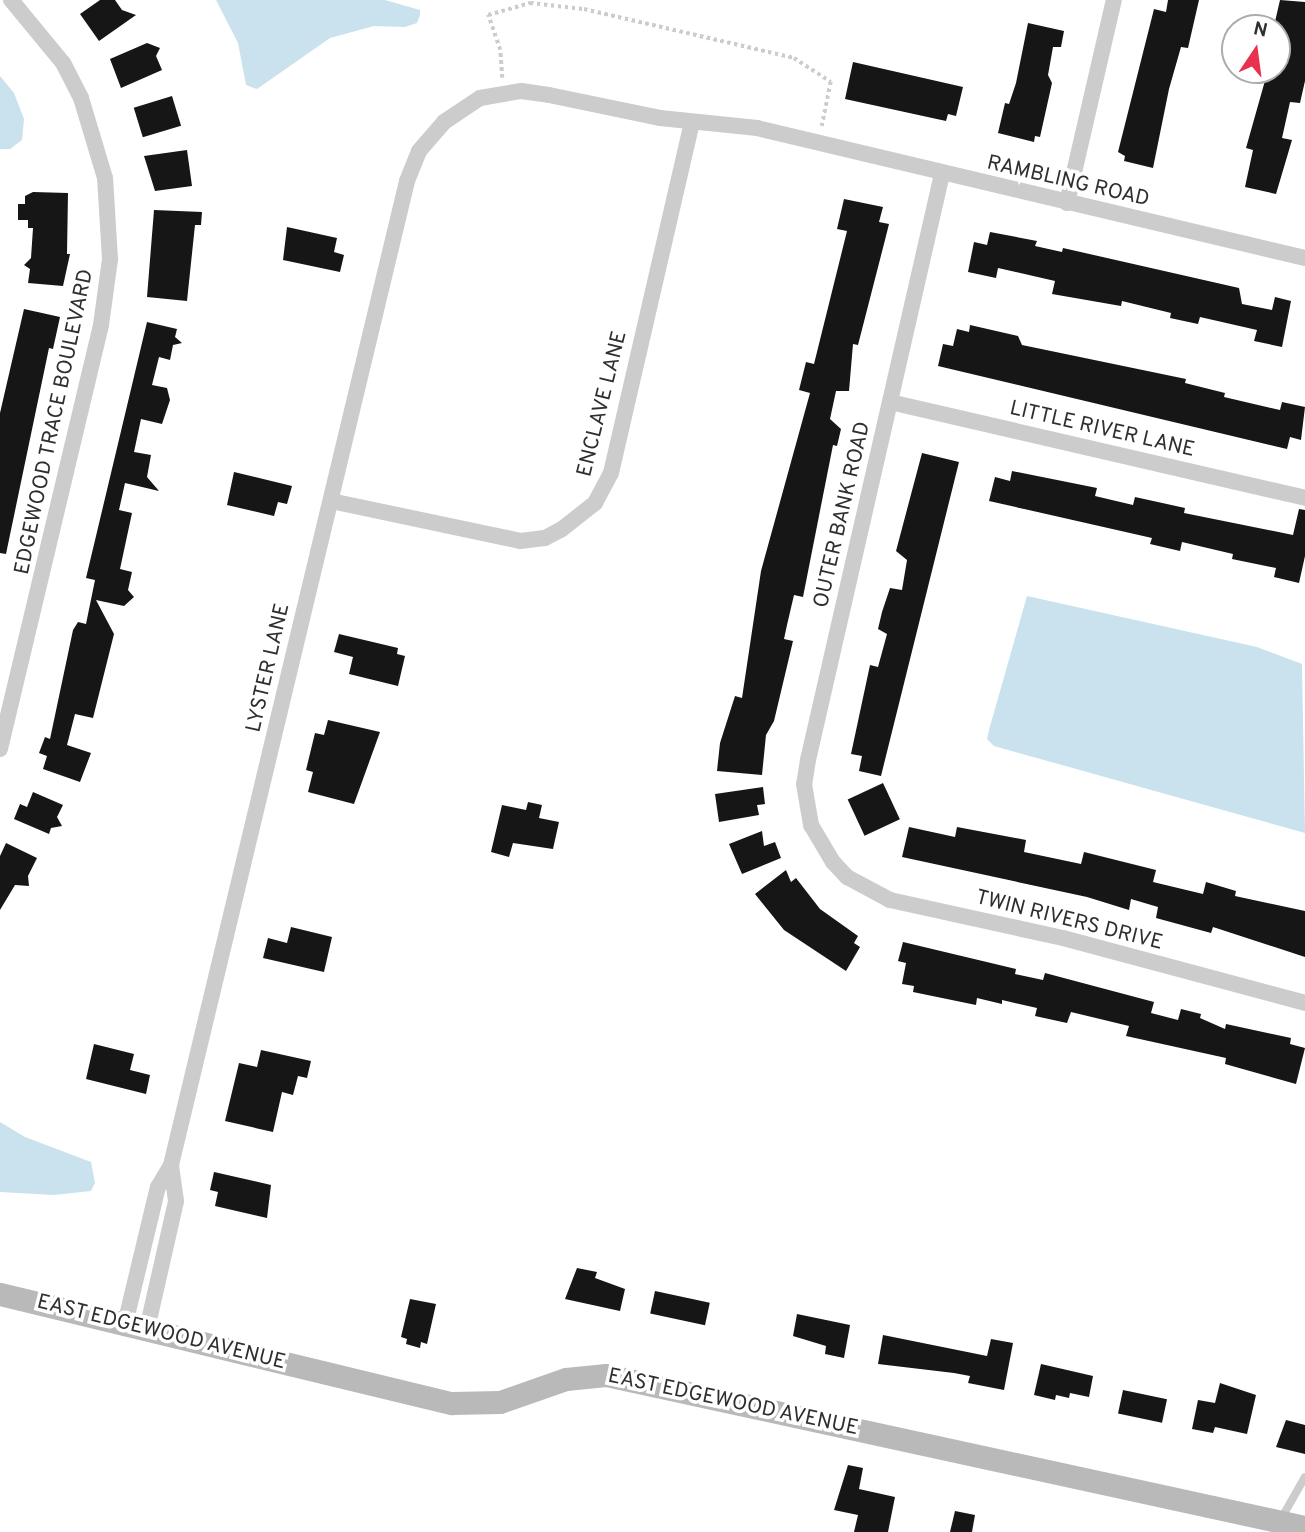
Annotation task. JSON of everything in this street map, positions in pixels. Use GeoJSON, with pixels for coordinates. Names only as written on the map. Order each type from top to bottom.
{"type":"FeatureCollection","features":[{"type":"Feature","properties":{"kind":"main road","name":"EAST EDGEWOOD AVENUE"},"geometry":{"type":"LineString","coordinates":[[0,1294],[452,1403],[500,1402],[580,1376],[621,1378],[1305,1527]]}},
{"type":"Feature","properties":{"kind":"street","name":"EDGEWOOD TRACE BOULEVARD"},"geometry":{"type":"LineString","coordinates":[[0,749],[101,325],[110,259],[104,178],[81,98],[63,63],[11,0]]}},
{"type":"Feature","properties":{"kind":"street"},"geometry":{"type":"LineString","coordinates":[[1067,203],[1114,0]]}},
{"type":"Feature","properties":{"kind":"street","name":"RAMBLING ROAD"},"geometry":{"type":"LineString","coordinates":[[503,94],[550,94],[692,122],[757,128],[1305,258]]}},
{"type":"Feature","properties":{"kind":"street","name":"LYSTER LANE"},"geometry":{"type":"LineString","coordinates":[[125,1324],[158,1187],[172,1165],[407,181],[419,152],[444,122],[480,97],[503,94]]}},
{"type":"Feature","properties":{"kind":"street","name":"ENCLAVE LANE"},"geometry":{"type":"LineString","coordinates":[[331,501],[520,541],[545,538],[562,530],[595,503],[611,473],[692,122]]}},
{"type":"Feature","properties":{"kind":"street","name":"OUTER BANK ROAD"},"geometry":{"type":"LineString","coordinates":[[832,862],[811,825],[804,784],[942,174]]}},
{"type":"Feature","properties":{"kind":"street","name":"LITTLE RIVER LANE"},"geometry":{"type":"LineString","coordinates":[[890,402],[1305,498]]}},
{"type":"Feature","properties":{"kind":"street","name":"TWIN RIVERS DRIVE"},"geometry":{"type":"LineString","coordinates":[[832,862],[848,877],[890,900],[1063,938],[1305,1003]]}},
{"type":"Feature","properties":{"kind":"street","name":"LYSTER LANE"},"geometry":{"type":"LineString","coordinates":[[147,1329],[176,1201],[172,1165]]}},
{"type":"Feature","properties":{"kind":"lane"},"geometry":{"type":"LineString","coordinates":[[1280,1521],[1305,1477]]}},
{"type":"Feature","properties":{"kind":"path"},"geometry":{"type":"LineString","coordinates":[[503,94],[500,50],[488,15],[530,3],[584,9],[787,56],[827,75],[831,82],[820,143]]}},
{"type":"Feature","properties":{"kind":"water"},"geometry":{"type":"Polygon","coordinates":[[[216,0],[385,0],[420,10],[420,15],[417,23],[405,27],[374,26],[330,38],[257,89],[246,85],[238,43],[216,0]]]}},
{"type":"Feature","properties":{"kind":"water"},"geometry":{"type":"Polygon","coordinates":[[[0,76],[14,93],[24,119],[22,140],[10,149],[0,149],[0,76]]]}},
{"type":"Feature","properties":{"kind":"water"},"geometry":{"type":"Polygon","coordinates":[[[1027,596],[1257,647],[1302,664],[1305,833],[994,746],[987,739],[1027,596]]]}},
{"type":"Feature","properties":{"kind":"water"},"geometry":{"type":"Polygon","coordinates":[[[0,1122],[25,1137],[91,1162],[95,1183],[91,1191],[54,1195],[0,1192],[0,1122]]]}},
{"type":"Feature","properties":{"kind":"building"},"geometry":{"type":"Polygon","coordinates":[[[100,0],[115,0],[122,10],[136,15],[99,41],[80,14],[100,0]]]}},
{"type":"Feature","properties":{"kind":"building"},"geometry":{"type":"Polygon","coordinates":[[[1168,0],[1199,0],[1188,48],[1181,47],[1169,89],[1153,168],[1124,161],[1125,156],[1118,152],[1154,9],[1166,12],[1168,0]]]}},
{"type":"Feature","properties":{"kind":"building"},"geometry":{"type":"Polygon","coordinates":[[[1280,0],[1305,2],[1305,81],[1300,103],[1290,102],[1282,138],[1292,140],[1276,194],[1245,187],[1253,150],[1246,148],[1264,84],[1291,84],[1291,14],[1277,14],[1280,0]]]}},
{"type":"Feature","properties":{"kind":"building"},"geometry":{"type":"Polygon","coordinates":[[[1028,23],[1064,31],[1061,47],[1053,47],[1048,75],[1052,83],[1040,137],[1035,136],[1034,142],[998,133],[1005,103],[1009,104],[1016,83],[1028,23]]]}},
{"type":"Feature","properties":{"kind":"building"},"geometry":{"type":"Polygon","coordinates":[[[147,43],[160,48],[156,56],[162,70],[121,88],[110,59],[147,43]]]}},
{"type":"Feature","properties":{"kind":"building"},"geometry":{"type":"Polygon","coordinates":[[[853,62],[963,87],[956,116],[948,114],[946,121],[845,99],[853,62]]]}},
{"type":"Feature","properties":{"kind":"building"},"geometry":{"type":"Polygon","coordinates":[[[172,96],[181,126],[143,137],[134,108],[172,96]]]}},
{"type":"Feature","properties":{"kind":"building"},"geometry":{"type":"Polygon","coordinates":[[[187,150],[192,186],[155,191],[144,156],[187,150]]]}},
{"type":"Feature","properties":{"kind":"building"},"geometry":{"type":"Polygon","coordinates":[[[33,192],[68,193],[67,254],[70,254],[63,286],[28,283],[30,269],[24,265],[31,258],[33,228],[28,228],[28,220],[18,220],[18,204],[25,204],[25,196],[33,192]]]}},
{"type":"Feature","properties":{"kind":"building"},"geometry":{"type":"Polygon","coordinates":[[[844,199],[883,207],[879,222],[889,224],[858,345],[853,344],[849,391],[836,391],[830,419],[841,429],[837,446],[833,445],[803,597],[794,595],[787,625],[784,639],[793,641],[774,721],[766,735],[762,775],[717,771],[720,743],[735,696],[742,698],[761,571],[810,393],[799,390],[806,362],[814,364],[847,231],[837,229],[844,199]]]}},
{"type":"Feature","properties":{"kind":"building"},"geometry":{"type":"Polygon","coordinates":[[[154,210],[202,212],[201,225],[195,225],[187,301],[147,297],[154,210]]]}},
{"type":"Feature","properties":{"kind":"building"},"geometry":{"type":"Polygon","coordinates":[[[287,227],[337,238],[334,252],[344,255],[340,272],[283,260],[287,227]]]}},
{"type":"Feature","properties":{"kind":"building"},"geometry":{"type":"Polygon","coordinates":[[[990,232],[1037,241],[1035,246],[1062,252],[1063,248],[1239,288],[1242,304],[1272,310],[1275,297],[1291,301],[1282,347],[1254,341],[1257,330],[1200,317],[1198,324],[1170,318],[1171,313],[1122,301],[1121,306],[1052,294],[1055,281],[998,268],[996,278],[968,272],[974,242],[987,245],[990,232]]]}},
{"type":"Feature","properties":{"kind":"building"},"geometry":{"type":"Polygon","coordinates":[[[24,309],[60,317],[53,349],[49,348],[6,554],[0,553],[0,413],[24,309]]]}},
{"type":"Feature","properties":{"kind":"building"},"geometry":{"type":"Polygon","coordinates":[[[147,322],[177,329],[175,337],[182,343],[173,345],[170,360],[159,357],[152,385],[167,388],[170,400],[162,424],[141,419],[134,452],[151,455],[147,477],[159,491],[125,483],[119,510],[132,513],[120,569],[132,572],[128,590],[134,597],[124,606],[96,600],[114,634],[93,718],[75,714],[67,745],[91,753],[80,782],[43,769],[47,756],[39,753],[45,737],[50,739],[73,630],[78,622],[86,624],[95,580],[86,578],[147,322]]]}},
{"type":"Feature","properties":{"kind":"building"},"geometry":{"type":"Polygon","coordinates":[[[970,325],[1018,336],[1022,345],[1186,379],[1185,383],[1225,393],[1224,397],[1280,410],[1282,402],[1305,407],[1301,440],[1290,437],[1287,449],[938,366],[943,344],[953,346],[957,329],[969,332],[970,325]]]}},
{"type":"Feature","properties":{"kind":"building"},"geometry":{"type":"Polygon","coordinates":[[[922,453],[959,462],[881,776],[859,771],[862,756],[851,754],[870,665],[878,667],[887,634],[878,629],[882,612],[890,588],[902,590],[907,560],[896,551],[922,453]]]}},
{"type":"Feature","properties":{"kind":"building"},"geometry":{"type":"Polygon","coordinates":[[[1012,471],[1097,488],[1095,496],[1133,505],[1135,497],[1185,508],[1184,513],[1293,535],[1299,509],[1305,510],[1305,556],[1299,583],[1274,577],[1276,568],[1232,559],[1233,554],[1182,542],[1180,551],[1150,544],[1152,538],[989,501],[995,477],[1010,481],[1012,471]]]}},
{"type":"Feature","properties":{"kind":"building"},"geometry":{"type":"Polygon","coordinates":[[[234,472],[292,486],[287,504],[278,502],[274,516],[227,505],[234,472]]]}},
{"type":"Feature","properties":{"kind":"building"},"geometry":{"type":"Polygon","coordinates":[[[339,634],[398,648],[397,654],[405,656],[398,686],[349,674],[353,657],[334,652],[339,634]]]}},
{"type":"Feature","properties":{"kind":"building"},"geometry":{"type":"Polygon","coordinates":[[[328,720],[380,732],[354,804],[308,792],[313,772],[306,770],[315,733],[324,735],[328,720]]]}},
{"type":"Feature","properties":{"kind":"building"},"geometry":{"type":"Polygon","coordinates":[[[883,783],[900,819],[865,836],[848,799],[883,783]]]}},
{"type":"Feature","properties":{"kind":"building"},"geometry":{"type":"Polygon","coordinates":[[[763,787],[765,804],[757,805],[759,815],[719,822],[715,794],[763,787]]]}},
{"type":"Feature","properties":{"kind":"building"},"geometry":{"type":"Polygon","coordinates":[[[33,792],[63,805],[57,817],[62,826],[51,828],[49,834],[14,819],[20,804],[27,807],[33,792]]]}},
{"type":"Feature","properties":{"kind":"building"},"geometry":{"type":"Polygon","coordinates":[[[528,802],[542,805],[539,818],[559,822],[553,849],[513,843],[509,857],[491,852],[502,805],[526,810],[528,802]]]}},
{"type":"Feature","properties":{"kind":"building"},"geometry":{"type":"Polygon","coordinates":[[[909,827],[955,837],[957,827],[1026,840],[1024,852],[1081,864],[1084,852],[1156,870],[1153,882],[1203,894],[1206,882],[1236,891],[1235,896],[1305,911],[1305,957],[1213,927],[1211,933],[1156,918],[1158,907],[1131,899],[1129,910],[1087,897],[902,857],[909,827]]]}},
{"type":"Feature","properties":{"kind":"building"},"geometry":{"type":"Polygon","coordinates":[[[762,831],[764,846],[775,842],[781,858],[742,874],[729,844],[762,831]]]}},
{"type":"Feature","properties":{"kind":"building"},"geometry":{"type":"Polygon","coordinates":[[[6,843],[37,858],[28,876],[29,886],[15,885],[0,910],[0,856],[6,843]]]}},
{"type":"Feature","properties":{"kind":"building"},"geometry":{"type":"Polygon","coordinates":[[[786,870],[791,882],[796,878],[820,909],[858,936],[854,943],[860,947],[846,971],[784,930],[755,894],[786,870]]]}},
{"type":"Feature","properties":{"kind":"building"},"geometry":{"type":"Polygon","coordinates":[[[291,927],[332,937],[324,972],[263,958],[268,938],[287,943],[291,927]]]}},
{"type":"Feature","properties":{"kind":"building"},"geometry":{"type":"Polygon","coordinates":[[[903,942],[1016,969],[1015,974],[1043,980],[1045,973],[1154,1002],[1151,1013],[1178,1020],[1181,1009],[1201,1014],[1200,1018],[1225,1029],[1226,1024],[1291,1038],[1290,1044],[1305,1048],[1296,1084],[1225,1064],[1226,1058],[1126,1036],[1129,1026],[1071,1012],[1067,1023],[1035,1016],[1037,1008],[1002,1000],[1002,1004],[977,998],[976,1005],[913,992],[914,986],[902,984],[906,963],[898,961],[903,942]]]}},
{"type":"Feature","properties":{"kind":"building"},"geometry":{"type":"Polygon","coordinates":[[[94,1044],[134,1054],[130,1070],[150,1075],[146,1094],[86,1079],[94,1044]]]}},
{"type":"Feature","properties":{"kind":"building"},"geometry":{"type":"Polygon","coordinates":[[[261,1050],[311,1061],[307,1078],[298,1076],[293,1095],[282,1092],[273,1132],[225,1121],[239,1063],[257,1067],[261,1050]]]}},
{"type":"Feature","properties":{"kind":"building"},"geometry":{"type":"Polygon","coordinates":[[[214,1172],[271,1185],[267,1218],[215,1206],[218,1192],[210,1190],[214,1172]]]}},
{"type":"Feature","properties":{"kind":"building"},"geometry":{"type":"Polygon","coordinates":[[[577,1268],[597,1272],[595,1278],[625,1289],[620,1311],[565,1299],[577,1268]]]}},
{"type":"Feature","properties":{"kind":"building"},"geometry":{"type":"Polygon","coordinates":[[[655,1291],[710,1303],[705,1325],[650,1313],[655,1291]]]}},
{"type":"Feature","properties":{"kind":"building"},"geometry":{"type":"Polygon","coordinates":[[[410,1299],[436,1304],[427,1344],[421,1342],[420,1348],[406,1344],[407,1339],[401,1337],[410,1299]]]}},
{"type":"Feature","properties":{"kind":"building"},"geometry":{"type":"Polygon","coordinates":[[[797,1314],[850,1325],[844,1358],[825,1354],[826,1346],[793,1336],[797,1314]]]}},
{"type":"Feature","properties":{"kind":"building"},"geometry":{"type":"Polygon","coordinates":[[[883,1335],[987,1356],[991,1339],[1013,1343],[1004,1390],[968,1383],[970,1376],[878,1364],[883,1335]]]}},
{"type":"Feature","properties":{"kind":"building"},"geometry":{"type":"Polygon","coordinates":[[[1041,1364],[1093,1376],[1089,1397],[1070,1393],[1069,1398],[1056,1395],[1055,1400],[1034,1395],[1041,1364]]]}},
{"type":"Feature","properties":{"kind":"building"},"geometry":{"type":"Polygon","coordinates":[[[1220,1383],[1256,1395],[1247,1434],[1215,1427],[1213,1433],[1192,1429],[1198,1400],[1215,1403],[1220,1383]]]}},
{"type":"Feature","properties":{"kind":"building"},"geometry":{"type":"Polygon","coordinates":[[[1123,1390],[1167,1399],[1162,1423],[1118,1413],[1123,1390]]]}},
{"type":"Feature","properties":{"kind":"building"},"geometry":{"type":"Polygon","coordinates":[[[1286,1420],[1305,1425],[1305,1454],[1276,1447],[1286,1420]]]}},
{"type":"Feature","properties":{"kind":"building"},"geometry":{"type":"Polygon","coordinates":[[[848,1465],[863,1468],[859,1489],[895,1497],[888,1532],[854,1532],[858,1515],[834,1510],[848,1465]]]}},
{"type":"Feature","properties":{"kind":"building"},"geometry":{"type":"Polygon","coordinates":[[[955,1511],[975,1515],[972,1532],[950,1532],[955,1511]]]}}]}
